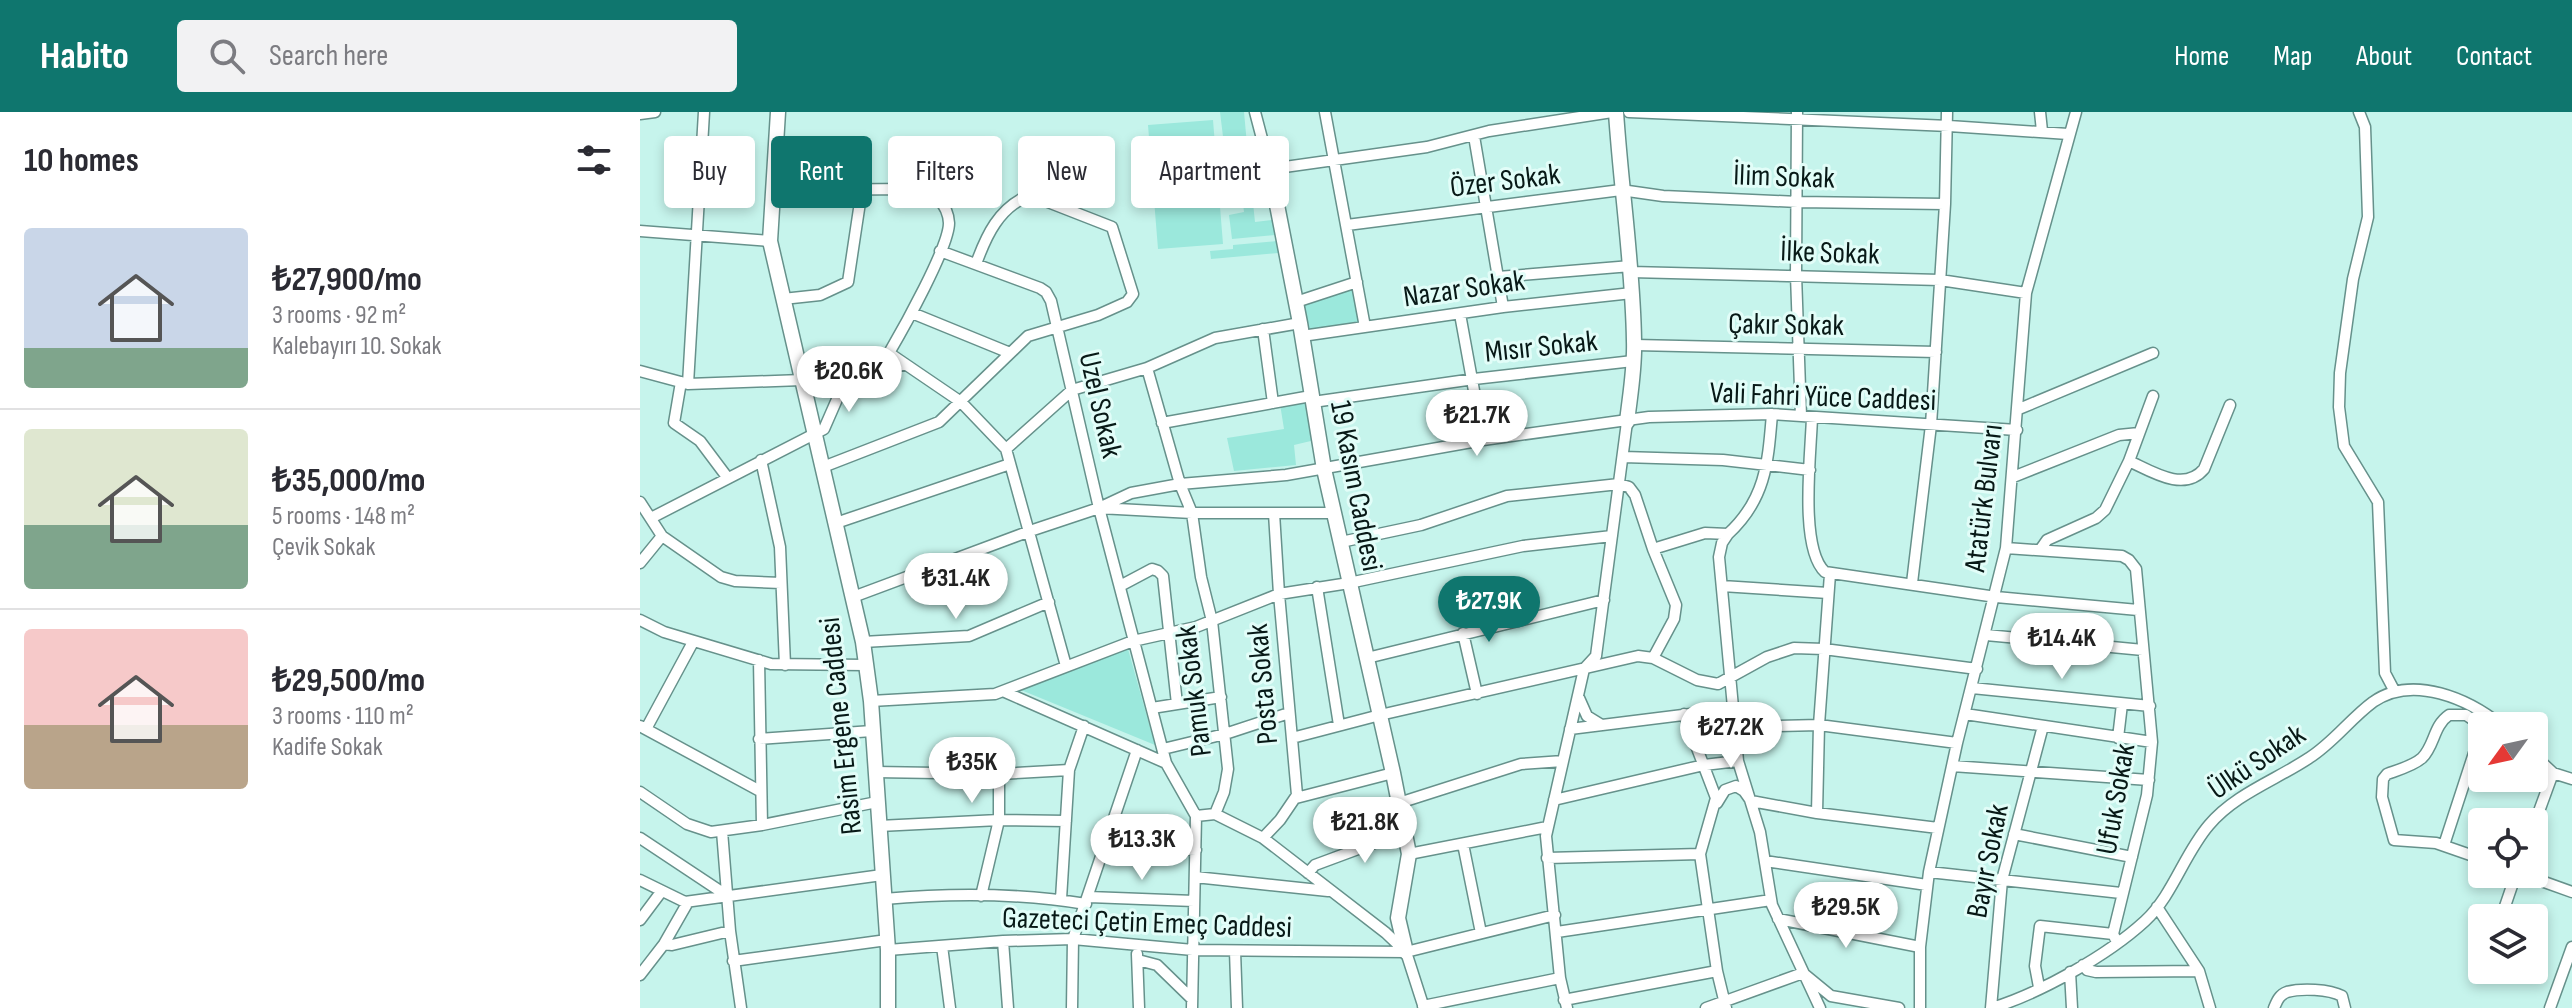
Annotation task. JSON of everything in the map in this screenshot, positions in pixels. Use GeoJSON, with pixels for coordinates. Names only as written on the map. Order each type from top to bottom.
{"type":"FeatureCollection","features":[{"type":"Feature","properties":{"kind":"street"},"geometry":{"type":"LineString","coordinates":[[640,114],[655,112]]}},
{"type":"Feature","properties":{"kind":"street"},"geometry":{"type":"LineString","coordinates":[[704,112],[684,383],[674,423],[703,444],[727,477]]}},
{"type":"Feature","properties":{"kind":"street","name":"Rasim Ergene Caddesi"},"geometry":{"type":"LineString","coordinates":[[776,136],[778,112]]}},
{"type":"Feature","properties":{"kind":"street"},"geometry":{"type":"LineString","coordinates":[[1255,112],[1261,136]]}},
{"type":"Feature","properties":{"kind":"street"},"geometry":{"type":"LineString","coordinates":[[1325,112],[1365,327]]}},
{"type":"Feature","properties":{"kind":"street"},"geometry":{"type":"LineString","coordinates":[[1289,167],[1427,147],[1495,129],[1614,112],[1631,269],[1635,345],[1596,656],[1584,669],[1547,827],[1547,858],[1560,978],[1566,1004],[1717,971]]}},
{"type":"Feature","properties":{"kind":"street"},"geometry":{"type":"LineString","coordinates":[[1629,112],[1797,116],[2068,134]]}},
{"type":"Feature","properties":{"kind":"street"},"geometry":{"type":"LineString","coordinates":[[1912,583],[1931,425],[1949,126],[1947,112]]}},
{"type":"Feature","properties":{"kind":"street"},"geometry":{"type":"LineString","coordinates":[[2040,112],[2042,131]]}},
{"type":"Feature","properties":{"kind":"street","name":"Atatürk Bulvarı"},"geometry":{"type":"LineString","coordinates":[[1920,1008],[1920,947],[1929,872],[1957,743],[2006,548],[2026,293],[2076,112]]}},
{"type":"Feature","properties":{"kind":"street"},"geometry":{"type":"LineString","coordinates":[[2359,112],[2365,127],[2368,217],[2353,279],[2340,373],[2339,407],[2344,446],[2378,502],[2385,673],[2395,692],[2415,691],[2455,697],[2484,712]]}},
{"type":"Feature","properties":{"kind":"street"},"geometry":{"type":"LineString","coordinates":[[1797,116],[1798,349],[1810,470],[1810,546],[1819,567],[1830,574],[1996,597],[2138,610]]}},
{"type":"Feature","properties":{"kind":"street"},"geometry":{"type":"LineString","coordinates":[[1474,136],[1503,307]]}},
{"type":"Feature","properties":{"kind":"street"},"geometry":{"type":"LineString","coordinates":[[640,371],[684,383],[802,380],[889,353],[912,313],[940,251],[949,222],[945,208],[935,196],[917,189],[872,189]]}},
{"type":"Feature","properties":{"kind":"street","name":"İlim Sokak"},"geometry":{"type":"LineString","coordinates":[[1621,190],[1663,196],[1798,202],[1945,204]]}},
{"type":"Feature","properties":{"kind":"street","name":"Özer Sokak"},"geometry":{"type":"LineString","coordinates":[[1347,225],[1621,190]]}},
{"type":"Feature","properties":{"kind":"street"},"geometry":{"type":"LineString","coordinates":[[823,467],[939,422],[1028,336],[1098,315],[1132,297],[1124,262],[1110,225],[1034,196],[1027,196],[991,227],[976,264]]}},
{"type":"Feature","properties":{"kind":"street","name":"Rasim Ergene Caddesi"},"geometry":{"type":"LineString","coordinates":[[772,208],[770,241],[863,642],[871,701],[887,945],[888,1008]]}},
{"type":"Feature","properties":{"kind":"street"},"geometry":{"type":"LineString","coordinates":[[783,299],[820,295],[848,282],[859,208]]}},
{"type":"Feature","properties":{"kind":"street","name":"19 Kasım Caddesi"},"geometry":{"type":"LineString","coordinates":[[1278,208],[1324,469],[1409,854],[1398,918],[1406,952]]}},
{"type":"Feature","properties":{"kind":"street"},"geometry":{"type":"LineString","coordinates":[[640,231],[770,241]]}},
{"type":"Feature","properties":{"kind":"street","name":"Uzel Sokak"},"geometry":{"type":"LineString","coordinates":[[940,251],[1043,289],[1049,297],[1099,508],[1166,763],[1196,816]]}},
{"type":"Feature","properties":{"kind":"street","name":"İlke Sokak"},"geometry":{"type":"LineString","coordinates":[[1498,277],[1631,269],[1940,280],[2026,293]]}},
{"type":"Feature","properties":{"kind":"street"},"geometry":{"type":"LineString","coordinates":[[1296,302],[1357,282]]}},
{"type":"Feature","properties":{"kind":"street","name":"Nazar Sokak"},"geometry":{"type":"LineString","coordinates":[[1072,390],[1147,368],[1210,340],[1263,329],[1365,327],[1503,307],[1632,293]]}},
{"type":"Feature","properties":{"kind":"street"},"geometry":{"type":"LineString","coordinates":[[912,313],[1010,353]]}},
{"type":"Feature","properties":{"kind":"street"},"geometry":{"type":"LineString","coordinates":[[1460,314],[1483,440]]}},
{"type":"Feature","properties":{"kind":"street"},"geometry":{"type":"LineString","coordinates":[[1263,329],[1273,403]]}},
{"type":"Feature","properties":{"kind":"street","name":"Çakır Sokak"},"geometry":{"type":"LineString","coordinates":[[1635,345],[1936,352]]}},
{"type":"Feature","properties":{"kind":"street"},"geometry":{"type":"LineString","coordinates":[[889,353],[961,402],[1006,449],[1066,666]]}},
{"type":"Feature","properties":{"kind":"street"},"geometry":{"type":"LineString","coordinates":[[2019,409],[2153,353]]}},
{"type":"Feature","properties":{"kind":"street","name":"Mısır Sokak"},"geometry":{"type":"LineString","coordinates":[[1162,423],[1273,403],[1633,361]]}},
{"type":"Feature","properties":{"kind":"street"},"geometry":{"type":"LineString","coordinates":[[843,385],[905,364]]}},
{"type":"Feature","properties":{"kind":"street"},"geometry":{"type":"LineString","coordinates":[[651,518],[824,429],[852,365]]}},
{"type":"Feature","properties":{"kind":"street","name":"Pamuk Sokak"},"geometry":{"type":"LineString","coordinates":[[1147,368],[1180,484],[1192,513],[1212,621],[1227,781],[1215,814]]}},
{"type":"Feature","properties":{"kind":"street"},"geometry":{"type":"LineString","coordinates":[[1006,449],[1072,390]]}},
{"type":"Feature","properties":{"kind":"street"},"geometry":{"type":"LineString","coordinates":[[2006,548],[2040,550],[2047,540],[2102,514],[2129,461],[2153,396]]}},
{"type":"Feature","properties":{"kind":"street"},"geometry":{"type":"LineString","coordinates":[[2129,461],[2162,476],[2185,481],[2196,478],[2204,469],[2230,405]]}},
{"type":"Feature","properties":{"kind":"street"},"geometry":{"type":"LineString","coordinates":[[1772,414],[1767,466],[1753,503],[1728,534],[1720,552],[1731,709],[1738,761],[1737,784],[1751,801],[1771,900],[1778,919],[1820,1008]]}},
{"type":"Feature","properties":{"kind":"street","name":"Vali Fahri Yüce Caddesi"},"geometry":{"type":"LineString","coordinates":[[853,597],[1099,508],[1131,493],[1180,484],[1273,477],[1483,440],[1649,417],[1772,414],[2017,430]]}},
{"type":"Feature","properties":{"kind":"street"},"geometry":{"type":"LineString","coordinates":[[2013,477],[2125,433],[2139,433]]}},
{"type":"Feature","properties":{"kind":"street"},"geometry":{"type":"LineString","coordinates":[[1623,457],[1698,458],[1810,470]]}},
{"type":"Feature","properties":{"kind":"street"},"geometry":{"type":"LineString","coordinates":[[761,460],[779,535],[785,665]]}},
{"type":"Feature","properties":{"kind":"street"},"geometry":{"type":"LineString","coordinates":[[836,523],[1010,464]]}},
{"type":"Feature","properties":{"kind":"street"},"geometry":{"type":"LineString","coordinates":[[1341,542],[1421,525],[1507,496],[1619,484],[1629,487],[1635,495],[1676,610],[1653,658]]}},
{"type":"Feature","properties":{"kind":"street"},"geometry":{"type":"LineString","coordinates":[[640,502],[662,536],[721,577],[735,581],[781,583]]}},
{"type":"Feature","properties":{"kind":"street"},"geometry":{"type":"LineString","coordinates":[[1099,508],[1192,513],[1334,513]]}},
{"type":"Feature","properties":{"kind":"street","name":"Posta Sokak"},"geometry":{"type":"LineString","coordinates":[[1274,513],[1296,798]]}},
{"type":"Feature","properties":{"kind":"street"},"geometry":{"type":"LineString","coordinates":[[1653,549],[1709,533],[1728,534]]}},
{"type":"Feature","properties":{"kind":"street"},"geometry":{"type":"LineString","coordinates":[[640,563],[662,536]]}},
{"type":"Feature","properties":{"kind":"street"},"geometry":{"type":"LineString","coordinates":[[871,701],[969,698],[1005,692],[1133,641],[1212,621],[1279,594],[1349,583],[1523,546],[1612,536]]}},
{"type":"Feature","properties":{"kind":"street","name":"Ufuk Sokak"},"geometry":{"type":"LineString","coordinates":[[2040,550],[2122,556],[2134,565],[2152,742],[2149,780],[2121,893],[2115,938]]}},
{"type":"Feature","properties":{"kind":"street"},"geometry":{"type":"LineString","coordinates":[[1120,586],[1152,569],[1161,573],[1177,704]]}},
{"type":"Feature","properties":{"kind":"street"},"geometry":{"type":"LineString","coordinates":[[1817,813],[1819,725],[1830,574]]}},
{"type":"Feature","properties":{"kind":"street"},"geometry":{"type":"LineString","coordinates":[[1722,586],[1828,593]]}},
{"type":"Feature","properties":{"kind":"street"},"geometry":{"type":"LineString","coordinates":[[1317,587],[1339,725]]}},
{"type":"Feature","properties":{"kind":"street"},"geometry":{"type":"LineString","coordinates":[[1367,658],[1604,600]]}},
{"type":"Feature","properties":{"kind":"street"},"geometry":{"type":"LineString","coordinates":[[863,642],[969,636],[1049,602]]}},
{"type":"Feature","properties":{"kind":"street"},"geometry":{"type":"LineString","coordinates":[[640,620],[693,642],[759,660],[785,665],[866,665]]}},
{"type":"Feature","properties":{"kind":"street"},"geometry":{"type":"LineString","coordinates":[[1463,633],[1477,694]]}},
{"type":"Feature","properties":{"kind":"street"},"geometry":{"type":"LineString","coordinates":[[1986,635],[2143,650]]}},
{"type":"Feature","properties":{"kind":"street"},"geometry":{"type":"LineString","coordinates":[[693,642],[643,728],[760,791]]}},
{"type":"Feature","properties":{"kind":"street"},"geometry":{"type":"LineString","coordinates":[[1292,738],[1638,656],[1653,658],[1702,682],[1718,684],[1787,649],[1824,649],[1977,669]]}},
{"type":"Feature","properties":{"kind":"street"},"geometry":{"type":"LineString","coordinates":[[759,660],[762,825]]}},
{"type":"Feature","properties":{"kind":"street"},"geometry":{"type":"LineString","coordinates":[[1972,688],[2150,706]]}},
{"type":"Feature","properties":{"kind":"street"},"geometry":{"type":"LineString","coordinates":[[1005,692],[1166,763]]}},
{"type":"Feature","properties":{"kind":"street","name":"Ülkü Sokak"},"geometry":{"type":"LineString","coordinates":[[1992,1008],[2083,965],[2115,938],[2143,923],[2157,907],[2201,835],[2216,817],[2261,785],[2311,757],[2370,704],[2395,692]]}},
{"type":"Feature","properties":{"kind":"street"},"geometry":{"type":"LineString","coordinates":[[1578,693],[1587,716],[1602,725]]}},
{"type":"Feature","properties":{"kind":"street"},"geometry":{"type":"LineString","coordinates":[[1152,708],[1221,697]]}},
{"type":"Feature","properties":{"kind":"street"},"geometry":{"type":"LineString","coordinates":[[2118,738],[2122,704]]}},
{"type":"Feature","properties":{"kind":"street"},"geometry":{"type":"LineString","coordinates":[[1570,729],[1731,709]]}},
{"type":"Feature","properties":{"kind":"street"},"geometry":{"type":"LineString","coordinates":[[1163,749],[1225,734],[1289,713]]}},
{"type":"Feature","properties":{"kind":"street"},"geometry":{"type":"LineString","coordinates":[[1684,714],[1715,793],[1715,807]]}},
{"type":"Feature","properties":{"kind":"street"},"geometry":{"type":"LineString","coordinates":[[1965,714],[2152,742]]}},
{"type":"Feature","properties":{"kind":"street"},"geometry":{"type":"LineString","coordinates":[[2468,716],[2449,715],[2437,727],[2420,759],[2387,774],[2383,779],[2382,797],[2394,840],[2444,845],[2468,854]]}},
{"type":"Feature","properties":{"kind":"street"},"geometry":{"type":"LineString","coordinates":[[1734,727],[1819,725],[1957,743]]}},
{"type":"Feature","properties":{"kind":"street"},"geometry":{"type":"LineString","coordinates":[[1061,899],[1069,770],[1084,726]]}},
{"type":"Feature","properties":{"kind":"street","name":"Bayır Sokak"},"geometry":{"type":"LineString","coordinates":[[1992,1008],[2002,880],[2043,726]]}},
{"type":"Feature","properties":{"kind":"street"},"geometry":{"type":"LineString","coordinates":[[759,739],[872,731]]}},
{"type":"Feature","properties":{"kind":"street"},"geometry":{"type":"LineString","coordinates":[[1072,1008],[1073,939],[1137,750]]}},
{"type":"Feature","properties":{"kind":"street"},"geometry":{"type":"LineString","coordinates":[[1399,803],[1521,764],[1563,761]]}},
{"type":"Feature","properties":{"kind":"street"},"geometry":{"type":"LineString","coordinates":[[1554,800],[1704,765],[1738,761]]}},
{"type":"Feature","properties":{"kind":"street"},"geometry":{"type":"LineString","coordinates":[[1704,765],[1714,783],[1724,787],[1737,784]]}},
{"type":"Feature","properties":{"kind":"street"},"geometry":{"type":"LineString","coordinates":[[1952,766],[2149,780]]}},
{"type":"Feature","properties":{"kind":"street"},"geometry":{"type":"LineString","coordinates":[[2548,768],[2572,779]]}},
{"type":"Feature","properties":{"kind":"street"},"geometry":{"type":"LineString","coordinates":[[875,772],[999,774],[1069,770]]}},
{"type":"Feature","properties":{"kind":"street"},"geometry":{"type":"LineString","coordinates":[[2444,845],[2468,772]]}},
{"type":"Feature","properties":{"kind":"street"},"geometry":{"type":"LineString","coordinates":[[1263,838],[1296,798],[1393,773]]}},
{"type":"Feature","properties":{"kind":"street"},"geometry":{"type":"LineString","coordinates":[[2540,808],[2553,773]]}},
{"type":"Feature","properties":{"kind":"street"},"geometry":{"type":"LineString","coordinates":[[981,896],[999,820],[999,774]]}},
{"type":"Feature","properties":{"kind":"street"},"geometry":{"type":"LineString","coordinates":[[1725,1005],[1700,854],[1715,807],[1723,792],[1737,784]]}},
{"type":"Feature","properties":{"kind":"street"},"geometry":{"type":"LineString","coordinates":[[640,792],[691,827],[706,832],[762,825],[877,802]]}},
{"type":"Feature","properties":{"kind":"street"},"geometry":{"type":"LineString","coordinates":[[1751,801],[1817,813],[1938,828]]}},
{"type":"Feature","properties":{"kind":"street"},"geometry":{"type":"LineString","coordinates":[[1192,1003],[1196,816],[1215,814],[1263,838],[1381,929],[1406,952],[1424,1007],[1560,978]]}},
{"type":"Feature","properties":{"kind":"street"},"geometry":{"type":"LineString","coordinates":[[879,826],[999,820],[1066,821]]}},
{"type":"Feature","properties":{"kind":"street"},"geometry":{"type":"LineString","coordinates":[[1409,854],[1547,827]]}},
{"type":"Feature","properties":{"kind":"street"},"geometry":{"type":"LineString","coordinates":[[722,831],[733,961],[741,1008]]}},
{"type":"Feature","properties":{"kind":"street"},"geometry":{"type":"LineString","coordinates":[[1308,873],[1315,865],[1404,832]]}},
{"type":"Feature","properties":{"kind":"street"},"geometry":{"type":"LineString","coordinates":[[2014,834],[2132,857]]}},
{"type":"Feature","properties":{"kind":"street"},"geometry":{"type":"LineString","coordinates":[[640,838],[726,895]]}},
{"type":"Feature","properties":{"kind":"street"},"geometry":{"type":"LineString","coordinates":[[1463,844],[1481,933]]}},
{"type":"Feature","properties":{"kind":"street"},"geometry":{"type":"LineString","coordinates":[[1106,847],[1196,850]]}},
{"type":"Feature","properties":{"kind":"street"},"geometry":{"type":"LineString","coordinates":[[1547,858],[1700,854]]}},
{"type":"Feature","properties":{"kind":"street"},"geometry":{"type":"LineString","coordinates":[[1765,861],[1927,885]]}},
{"type":"Feature","properties":{"kind":"street"},"geometry":{"type":"LineString","coordinates":[[1929,872],[2121,893]]}},
{"type":"Feature","properties":{"kind":"street"},"geometry":{"type":"LineString","coordinates":[[640,880],[679,901],[688,902],[882,875]]}},
{"type":"Feature","properties":{"kind":"street"},"geometry":{"type":"LineString","coordinates":[[1195,877],[1331,891]]}},
{"type":"Feature","properties":{"kind":"street"},"geometry":{"type":"LineString","coordinates":[[2548,883],[2572,892]]}},
{"type":"Feature","properties":{"kind":"street"},"geometry":{"type":"LineString","coordinates":[[640,920],[661,892]]}},
{"type":"Feature","properties":{"kind":"street"},"geometry":{"type":"LineString","coordinates":[[884,899],[981,896],[1194,901]]}},
{"type":"Feature","properties":{"kind":"street"},"geometry":{"type":"LineString","coordinates":[[1557,932],[1771,900]]}},
{"type":"Feature","properties":{"kind":"street"},"geometry":{"type":"LineString","coordinates":[[641,971],[664,944],[688,902]]}},
{"type":"Feature","properties":{"kind":"street"},"geometry":{"type":"LineString","coordinates":[[2157,907],[2199,971],[2210,1008]]}},
{"type":"Feature","properties":{"kind":"street","name":"Gazeteci Çetin Emeç Caddesi"},"geometry":{"type":"LineString","coordinates":[[733,961],[887,945],[942,946],[1073,939],[1193,950],[1406,952],[1555,915]]}},
{"type":"Feature","properties":{"kind":"street"},"geometry":{"type":"LineString","coordinates":[[1381,929],[1391,928],[1398,918]]}},
{"type":"Feature","properties":{"kind":"street"},"geometry":{"type":"LineString","coordinates":[[1778,919],[1920,947]]}},
{"type":"Feature","properties":{"kind":"street"},"geometry":{"type":"LineString","coordinates":[[2039,987],[2035,966],[2040,926],[2115,938]]}},
{"type":"Feature","properties":{"kind":"street"},"geometry":{"type":"LineString","coordinates":[[664,944],[672,945],[730,931]]}},
{"type":"Feature","properties":{"kind":"street"},"geometry":{"type":"LineString","coordinates":[[1003,941],[1008,1008]]}},
{"type":"Feature","properties":{"kind":"street"},"geometry":{"type":"LineString","coordinates":[[1136,945],[1139,1008]]}},
{"type":"Feature","properties":{"kind":"street"},"geometry":{"type":"LineString","coordinates":[[942,946],[950,1008]]}},
{"type":"Feature","properties":{"kind":"street"},"geometry":{"type":"LineString","coordinates":[[2550,1008],[2572,947]]}},
{"type":"Feature","properties":{"kind":"street"},"geometry":{"type":"LineString","coordinates":[[1235,951],[1237,1008]]}},
{"type":"Feature","properties":{"kind":"street"},"geometry":{"type":"LineString","coordinates":[[1138,960],[1157,965],[1192,1003]]}},
{"type":"Feature","properties":{"kind":"street"},"geometry":{"type":"LineString","coordinates":[[2083,965],[2087,970],[2096,972],[2199,971]]}},
{"type":"Feature","properties":{"kind":"street"},"geometry":{"type":"LineString","coordinates":[[2070,972],[2072,1008]]}},
{"type":"Feature","properties":{"kind":"street"},"geometry":{"type":"LineString","coordinates":[[1803,973],[1824,993],[1899,1008]]}},
{"type":"Feature","properties":{"kind":"street"},"geometry":{"type":"LineString","coordinates":[[1706,1008],[1725,1005],[1803,973]]}},
{"type":"Feature","properties":{"kind":"street"},"geometry":{"type":"LineString","coordinates":[[2274,1008],[2278,999],[2287,992],[2327,991],[2342,996],[2345,1008]]}},
{"type":"Feature","properties":{"kind":"street"},"geometry":{"type":"LineString","coordinates":[[1828,1008],[1848,1000]]}},
{"type":"Feature","properties":{"kind":"green space"},"geometry":{"type":"Polygon","coordinates":[[[1220,112],[1244,112],[1246,136],[1223,136],[1220,112]]]}},
{"type":"Feature","properties":{"kind":"green space"},"geometry":{"type":"Polygon","coordinates":[[[1213,120],[1214,136],[1149,136],[1148,125],[1213,120]]]}},
{"type":"Feature","properties":{"kind":"green space"},"geometry":{"type":"Polygon","coordinates":[[[1155,208],[1220,208],[1223,244],[1158,249],[1155,208]]]}},
{"type":"Feature","properties":{"kind":"green space"},"geometry":{"type":"Polygon","coordinates":[[[1244,208],[1254,208],[1255,222],[1272,220],[1275,235],[1232,239],[1229,215],[1244,212],[1244,208]]]}},
{"type":"Feature","properties":{"kind":"green space"},"geometry":{"type":"Polygon","coordinates":[[[1277,241],[1278,253],[1211,259],[1210,251],[1233,249],[1233,245],[1277,241]]]}},
{"type":"Feature","properties":{"kind":"green space"},"geometry":{"type":"Polygon","coordinates":[[[1353,287],[1360,324],[1308,330],[1302,304],[1353,287]]]}},
{"type":"Feature","properties":{"kind":"green space"},"geometry":{"type":"Polygon","coordinates":[[[1307,400],[1315,440],[1294,445],[1296,465],[1234,471],[1227,438],[1284,429],[1280,404],[1307,400]]]}},
{"type":"Feature","properties":{"kind":"green space"},"geometry":{"type":"Polygon","coordinates":[[[1128,649],[1155,745],[1021,690],[1128,649]]]}}]}
